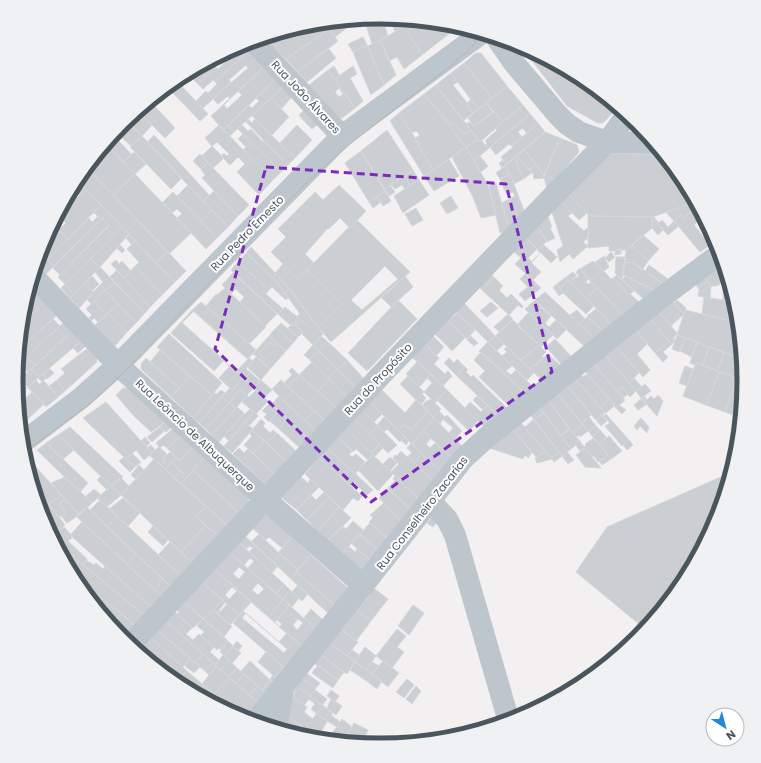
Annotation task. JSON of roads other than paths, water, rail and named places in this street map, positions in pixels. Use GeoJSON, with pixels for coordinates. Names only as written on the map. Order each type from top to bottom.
{"type":"FeatureCollection","features":[{"type":"Feature","properties":{"kind":"street","name":"Rua Pedro Ernesto"},"geometry":{"type":"LineString","coordinates":[[28,439],[81,398],[118,364],[342,136],[476,37]]}},
{"type":"Feature","properties":{"kind":"street","name":"Rua João Álvares"},"geometry":{"type":"LineString","coordinates":[[258,46],[342,136]]}},
{"type":"Feature","properties":{"kind":"street"},"geometry":{"type":"LineString","coordinates":[[502,46],[514,63],[567,124],[579,132],[607,142],[646,143]]}},
{"type":"Feature","properties":{"kind":"street","name":"Rua do Propósito"},"geometry":{"type":"LineString","coordinates":[[135,640],[382,374],[551,198],[607,142],[623,120]]}},
{"type":"Feature","properties":{"kind":"street","name":"Rua Conselheiro Zacarias"},"geometry":{"type":"LineString","coordinates":[[259,717],[463,459],[486,438],[658,300],[713,260]]}},
{"type":"Feature","properties":{"kind":"street","name":"Rua Leôncio de Albuquerque"},"geometry":{"type":"LineString","coordinates":[[38,280],[118,364],[266,500],[364,586]]}},
{"type":"Feature","properties":{"kind":"street"},"geometry":{"type":"LineString","coordinates":[[430,501],[447,519],[455,535],[506,716]]}},
{"type":"Feature","properties":{"kind":"street"},"geometry":{"type":"LineString","coordinates":[[277,723],[283,688]]}},
{"type":"Feature","properties":{"kind":"tram line"},"geometry":{"type":"LineString","coordinates":[[30,448],[91,403],[125,371],[305,184],[350,144],[453,64],[473,46],[477,37]]}}]}
